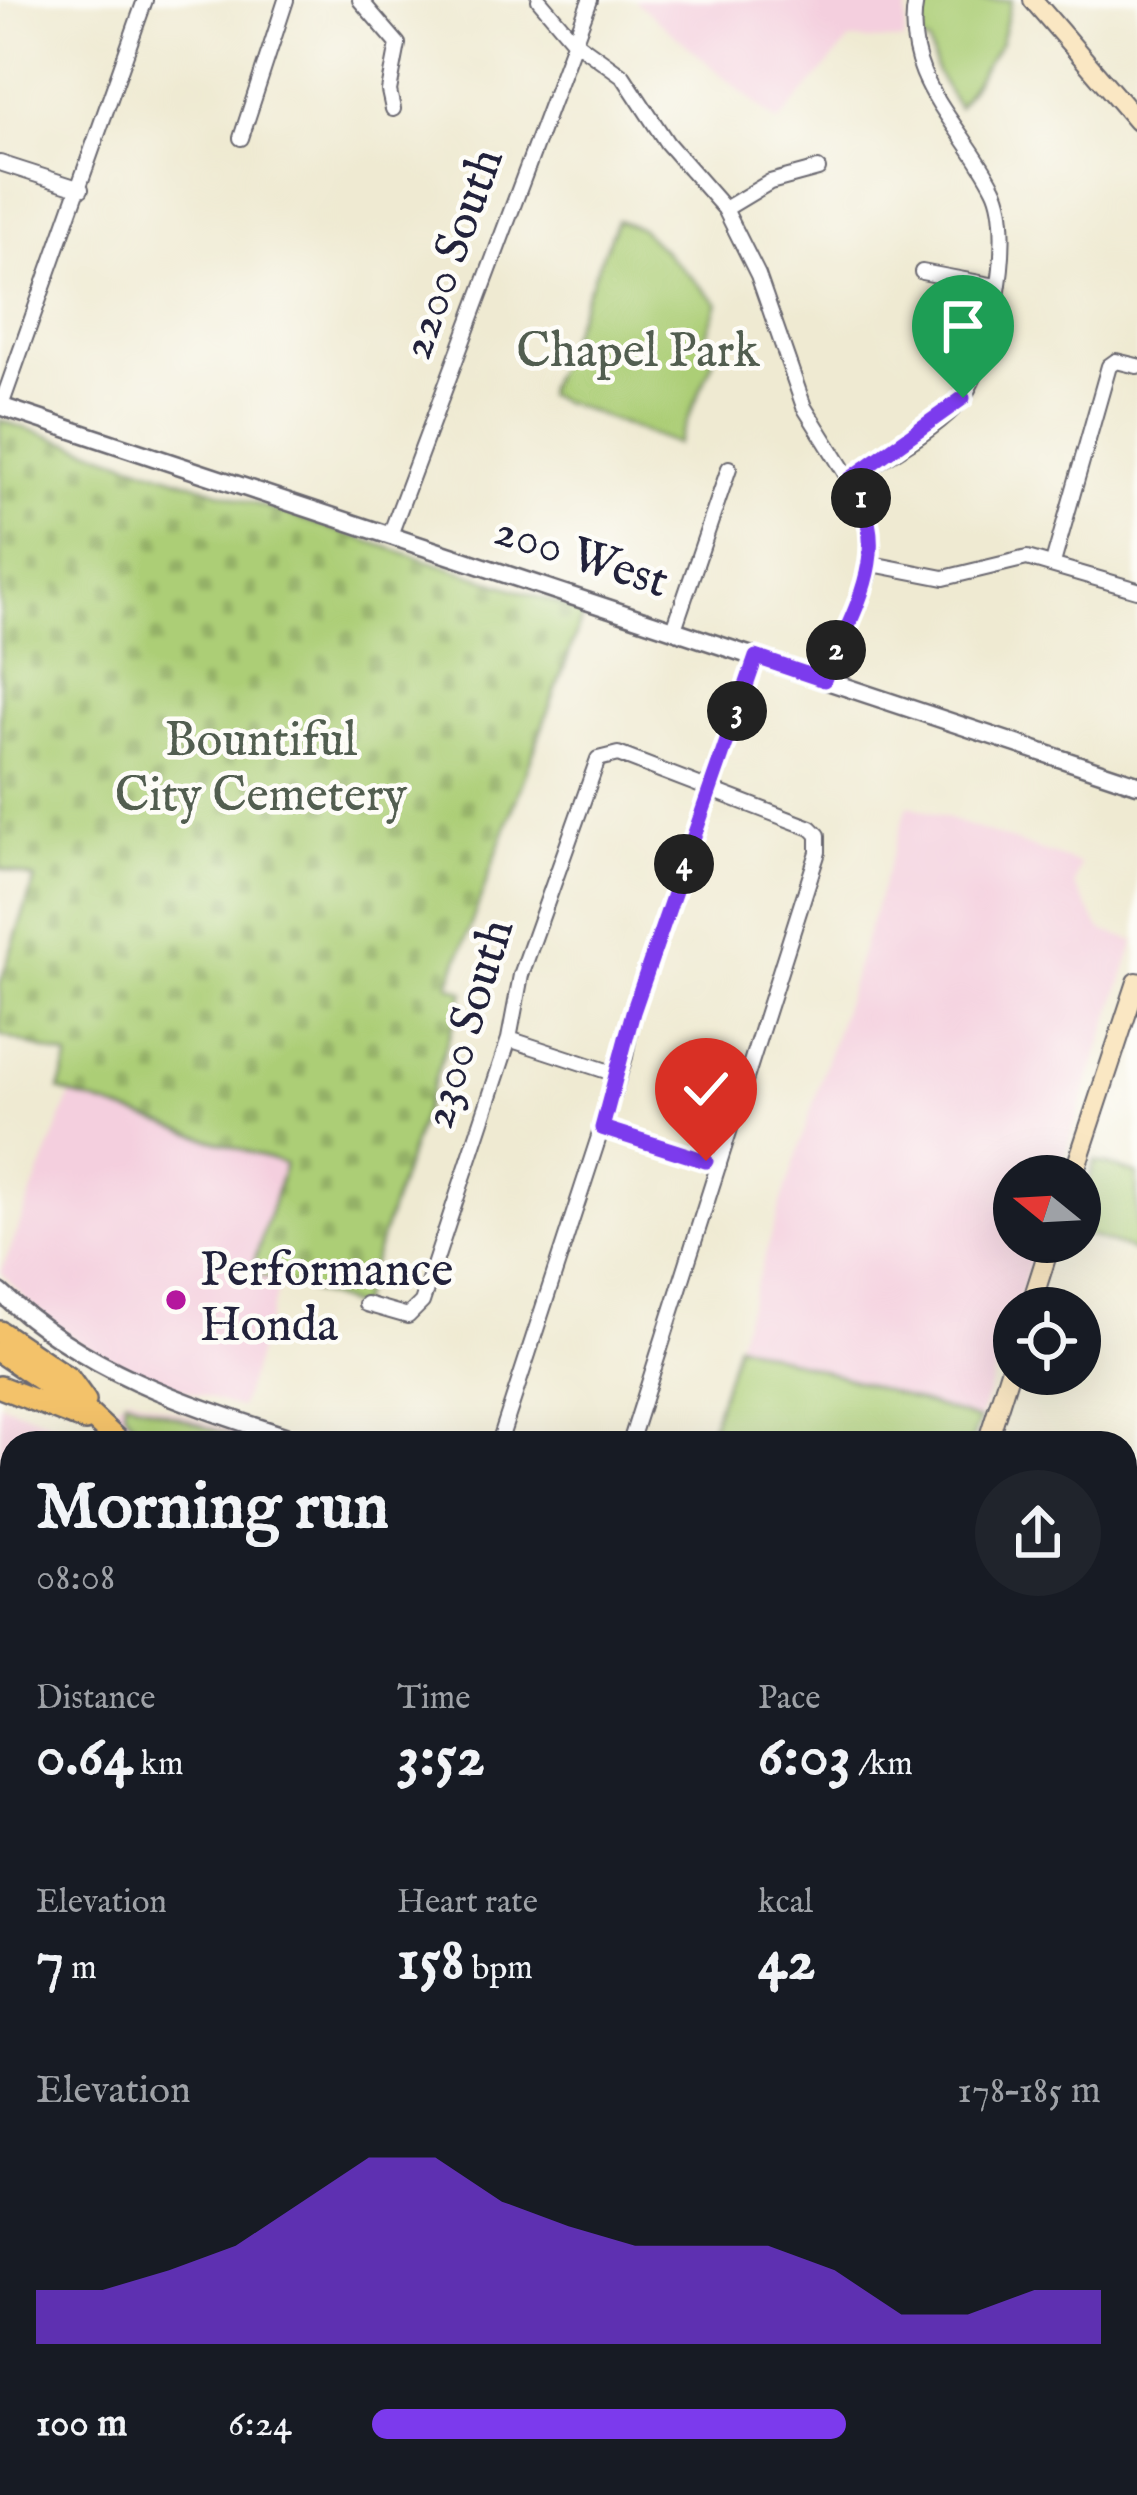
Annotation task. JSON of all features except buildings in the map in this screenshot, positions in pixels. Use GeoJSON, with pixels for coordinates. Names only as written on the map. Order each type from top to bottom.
{"type":"FeatureCollection","features":[{"type":"Feature","properties":{"kind":"main road"},"geometry":{"type":"LineString","coordinates":[[1034,0],[1137,121]]}},
{"type":"Feature","properties":{"kind":"main road"},"geometry":{"type":"LineString","coordinates":[[1080,1155],[1137,982]]}},
{"type":"Feature","properties":{"kind":"main road"},"geometry":{"type":"LineString","coordinates":[[0,1332],[69,1379],[102,1426]]}},
{"type":"Feature","properties":{"kind":"main road"},"geometry":{"type":"LineString","coordinates":[[0,1352],[107,1431]]}},
{"type":"Feature","properties":{"kind":"main road"},"geometry":{"type":"LineString","coordinates":[[0,1388],[102,1426]]}},
{"type":"Feature","properties":{"kind":"main road"},"geometry":{"type":"LineString","coordinates":[[990,1431],[1002,1395]]}},
{"type":"Feature","properties":{"kind":"street"},"geometry":{"type":"LineString","coordinates":[[0,406],[145,0]]}},
{"type":"Feature","properties":{"kind":"street"},"geometry":{"type":"LineString","coordinates":[[241,138],[286,0]]}},
{"type":"Feature","properties":{"kind":"street"},"geometry":{"type":"LineString","coordinates":[[360,0],[396,40],[399,54],[389,91],[393,110]]}},
{"type":"Feature","properties":{"kind":"street"},"geometry":{"type":"LineString","coordinates":[[539,0],[573,40],[623,76],[667,143],[724,209],[758,275],[780,350],[804,407],[868,515],[872,564],[824,680]]}},
{"type":"Feature","properties":{"kind":"street","name":"2200 South"},"geometry":{"type":"LineString","coordinates":[[390,535],[590,0]]}},
{"type":"Feature","properties":{"kind":"street"},"geometry":{"type":"LineString","coordinates":[[850,479],[963,398],[980,364],[1004,238],[1000,203],[920,71],[912,28],[916,0]]}},
{"type":"Feature","properties":{"kind":"street"},"geometry":{"type":"LineString","coordinates":[[0,163],[81,189]]}},
{"type":"Feature","properties":{"kind":"street"},"geometry":{"type":"LineString","coordinates":[[724,209],[770,182],[818,169]]}},
{"type":"Feature","properties":{"kind":"street"},"geometry":{"type":"LineString","coordinates":[[922,272],[996,286]]}},
{"type":"Feature","properties":{"kind":"street"},"geometry":{"type":"LineString","coordinates":[[1053,563],[1112,362],[1137,366]]}},
{"type":"Feature","properties":{"kind":"street","name":"200 West"},"geometry":{"type":"LineString","coordinates":[[0,406],[1137,784]]}},
{"type":"Feature","properties":{"kind":"street"},"geometry":{"type":"LineString","coordinates":[[674,629],[729,468]]}},
{"type":"Feature","properties":{"kind":"street"},"geometry":{"type":"LineString","coordinates":[[872,564],[944,578],[1015,558],[1053,563],[1137,590]]}},
{"type":"Feature","properties":{"kind":"street"},"geometry":{"type":"LineString","coordinates":[[503,1431],[619,1075],[630,1020],[756,657]]}},
{"type":"Feature","properties":{"kind":"street","name":"2300 South"},"geometry":{"type":"LineString","coordinates":[[366,1304],[412,1315],[422,1302],[509,1039],[521,975],[593,768],[602,755],[618,754],[710,789]]}},
{"type":"Feature","properties":{"kind":"street"},"geometry":{"type":"LineString","coordinates":[[635,1431],[818,851],[818,835],[710,789]]}},
{"type":"Feature","properties":{"kind":"street"},"geometry":{"type":"LineString","coordinates":[[509,1039],[619,1075]]}},
{"type":"Feature","properties":{"kind":"street"},"geometry":{"type":"LineString","coordinates":[[602,1128],[718,1165]]}},
{"type":"Feature","properties":{"kind":"street"},"geometry":{"type":"LineString","coordinates":[[0,1292],[45,1331],[110,1373],[272,1431]]}},
{"type":"Feature","properties":{"kind":"shaded area"},"geometry":{"type":"Polygon","coordinates":[[[634,0],[908,0],[904,41],[850,40],[778,123],[634,0]]]}},
{"type":"Feature","properties":{"kind":"shaded area"},"geometry":{"type":"Polygon","coordinates":[[[908,805],[1080,864],[1074,885],[1101,930],[1135,941],[1065,1155],[993,1155],[993,1263],[1030,1263],[1022,1287],[993,1287],[993,1377],[979,1420],[737,1343],[908,805]]]}},
{"type":"Feature","properties":{"kind":"shaded area"},"geometry":{"type":"Polygon","coordinates":[[[71,1094],[286,1165],[251,1272],[281,1282],[240,1408],[154,1380],[80,1343],[25,1299],[1,1272],[71,1094]]]}},
{"type":"Feature","properties":{"kind":"shaded area"},"geometry":{"type":"Polygon","coordinates":[[[127,1395],[230,1431],[93,1431],[127,1395]]]}},
{"type":"Feature","properties":{"kind":"shaded area"},"geometry":{"type":"Polygon","coordinates":[[[0,1403],[69,1431],[0,1431],[0,1403]]]}},
{"type":"Feature","properties":{"kind":"green space"},"geometry":{"type":"Polygon","coordinates":[[[924,0],[1012,0],[1001,42],[958,107],[937,73],[929,43],[922,42],[924,0]]]}},
{"type":"Feature","properties":{"kind":"green space","name":"Chapel Park"},"geometry":{"type":"Polygon","coordinates":[[[617,220],[640,228],[718,303],[707,334],[713,361],[677,444],[545,395],[617,220]]]}},
{"type":"Feature","properties":{"kind":"green space","name":"Bountiful City Cemetery"},"geometry":{"type":"Polygon","coordinates":[[[0,420],[584,612],[449,985],[464,992],[358,1307],[251,1272],[285,1164],[59,1090],[69,1058],[0,1035],[0,984],[35,879],[0,868],[0,420]]]}},
{"type":"Feature","properties":{"kind":"green space"},"geometry":{"type":"Polygon","coordinates":[[[1101,1163],[1137,1174],[1137,1252],[1101,1240],[1101,1163]]]}},
{"type":"Feature","properties":{"kind":"green space"},"geometry":{"type":"Polygon","coordinates":[[[737,1343],[979,1420],[975,1431],[710,1431],[737,1343]]]}},
{"type":"Feature","properties":{"kind":"green space"},"geometry":{"type":"Polygon","coordinates":[[[125,1399],[217,1431],[141,1431],[124,1412],[125,1399]]]}},
{"type":"Feature","properties":{"kind":"place","name":"Performance Honda"},"geometry":{"type":"Point","coordinates":[176,1300]}},
{"type":"Feature","properties":{"kind":"route"},"geometry":{"type":"LineString","coordinates":[[706,1161],[602,1128],[625,1057],[630,1020],[756,657],[824,680],[867,582],[873,554],[871,529],[864,503],[850,479],[945,416],[963,398]]}}]}
